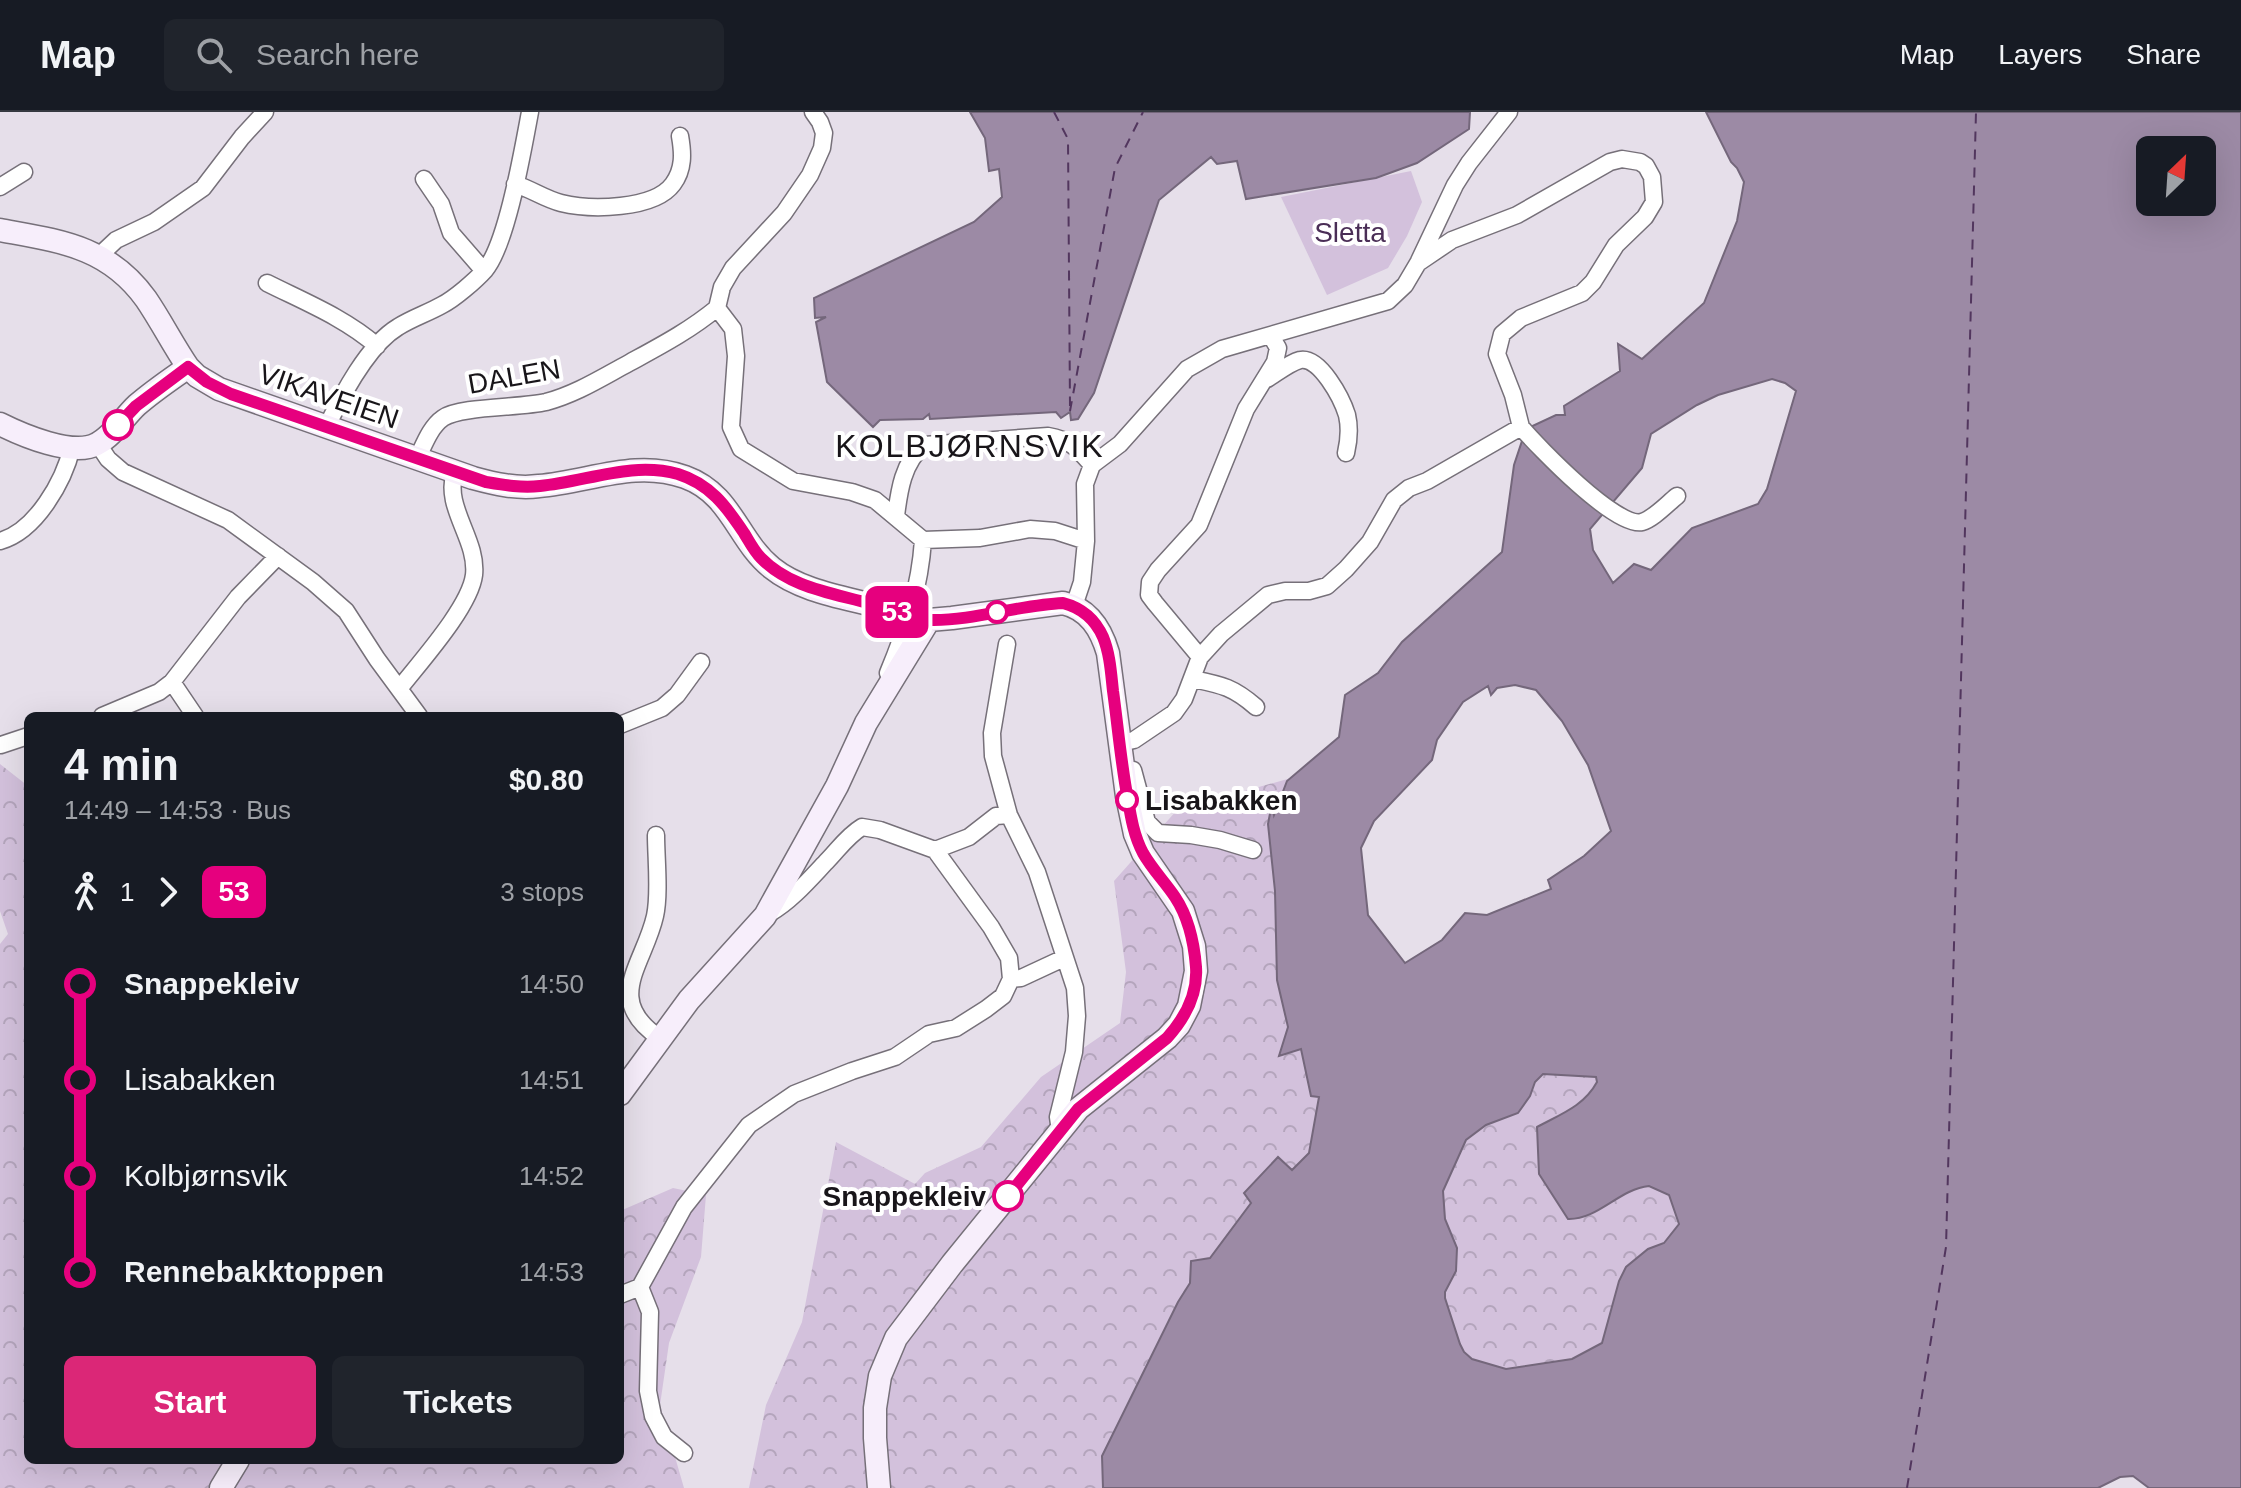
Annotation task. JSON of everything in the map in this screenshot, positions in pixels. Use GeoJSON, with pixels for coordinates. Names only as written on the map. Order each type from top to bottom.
{"type":"FeatureCollection","features":[{"type":"Feature","properties":{"kind":"main road","name":"VIKAVEIEN"},"geometry":{"type":"LineString","coordinates":[[0,230],[78,247],[110,262],[147,301],[188,367],[219,389],[417,459],[486,482],[519,487],[556,484],[621,471],[651,470],[675,474],[702,484],[714,493],[733,516],[758,556],[788,579],[923,619],[1049,604],[1074,606]]}},
{"type":"Feature","properties":{"kind":"main road"},"geometry":{"type":"LineString","coordinates":[[0,424],[39,441],[83,448],[98,444],[136,406],[188,367]]}},
{"type":"Feature","properties":{"kind":"main road"},"geometry":{"type":"LineString","coordinates":[[879,1488],[875,1408],[880,1376],[896,1338],[1078,1109],[1167,1038],[1186,1015],[1195,986],[1194,946],[1183,911],[1143,853],[1135,834],[1127,796],[1124,742],[1103,637],[1092,619],[1074,606]]}},
{"type":"Feature","properties":{"kind":"main road"},"geometry":{"type":"LineString","coordinates":[[624,1089],[689,1000],[765,916],[837,786],[866,723],[923,619]]}},
{"type":"Feature","properties":{"kind":"main road"},"geometry":{"type":"LineString","coordinates":[[221,1488],[236,1464]]}},
{"type":"Feature","properties":{"kind":"street"},"geometry":{"type":"LineString","coordinates":[[99,256],[116,240],[154,222],[203,188],[265,112]]}},
{"type":"Feature","properties":{"kind":"street"},"geometry":{"type":"LineString","coordinates":[[327,426],[362,365],[377,346],[395,328],[444,304],[484,271],[491,261],[506,220],[530,112]]}},
{"type":"Feature","properties":{"kind":"street"},"geometry":{"type":"LineString","coordinates":[[1074,606],[1082,582],[1086,541],[1085,484],[1092,465],[1120,444],[1187,369],[1222,349],[1388,301],[1405,285],[1418,263],[1455,185],[1469,163],[1509,112]]}},
{"type":"Feature","properties":{"kind":"street"},"geometry":{"type":"LineString","coordinates":[[821,115],[824,133],[822,148],[810,175],[784,213],[733,268],[722,287],[717,308],[733,329],[736,356],[731,427],[741,449],[793,481],[852,492],[875,500],[923,540],[980,538],[1030,529],[1055,531],[1086,541]]}},
{"type":"Feature","properties":{"kind":"street"},"geometry":{"type":"LineString","coordinates":[[515,184],[559,203],[585,207],[628,206],[661,194],[673,185],[682,165],[680,136]]}},
{"type":"Feature","properties":{"kind":"street"},"geometry":{"type":"LineString","coordinates":[[1418,263],[1452,240],[1517,215],[1610,162],[1622,159],[1646,166],[1652,177],[1654,202],[1645,217],[1616,245],[1593,282],[1582,293],[1521,318],[1502,334],[1497,354],[1521,427],[1543,452],[1609,510],[1631,523],[1644,522],[1677,496]]}},
{"type":"Feature","properties":{"kind":"street"},"geometry":{"type":"LineString","coordinates":[[0,187],[24,172]]}},
{"type":"Feature","properties":{"kind":"street"},"geometry":{"type":"LineString","coordinates":[[424,179],[441,204],[451,233],[484,271]]}},
{"type":"Feature","properties":{"kind":"street"},"geometry":{"type":"LineString","coordinates":[[267,283],[339,319],[377,346]]}},
{"type":"Feature","properties":{"kind":"street","name":"DALEN"},"geometry":{"type":"LineString","coordinates":[[417,459],[431,431],[444,417],[463,411],[545,402],[576,392],[683,334],[717,308]]}},
{"type":"Feature","properties":{"kind":"street"},"geometry":{"type":"LineString","coordinates":[[1200,657],[1149,595],[1150,582],[1199,525],[1246,409],[1275,362],[1278,348],[1271,336]]}},
{"type":"Feature","properties":{"kind":"street"},"geometry":{"type":"LineString","coordinates":[[1262,381],[1301,360],[1312,361],[1325,372],[1346,413],[1350,436],[1346,453]]}},
{"type":"Feature","properties":{"kind":"street"},"geometry":{"type":"LineString","coordinates":[[1253,850],[1191,835],[1158,833],[1147,822],[1138,793],[1132,755],[1124,742],[1134,740],[1174,713],[1184,699],[1200,657],[1221,634],[1268,595],[1327,586],[1370,542],[1394,500],[1409,488],[1427,481],[1521,427]]}},
{"type":"Feature","properties":{"kind":"street"},"geometry":{"type":"LineString","coordinates":[[896,516],[899,486],[914,452],[924,445],[1048,436],[1074,445],[1092,465]]}},
{"type":"Feature","properties":{"kind":"street"},"geometry":{"type":"LineString","coordinates":[[98,444],[108,459],[123,472],[228,520],[346,611],[416,712]]}},
{"type":"Feature","properties":{"kind":"street"},"geometry":{"type":"LineString","coordinates":[[0,541],[22,529],[49,499],[64,472],[72,447]]}},
{"type":"Feature","properties":{"kind":"street"},"geometry":{"type":"LineString","coordinates":[[399,689],[448,627],[474,576],[473,558],[454,502],[452,483],[455,472]]}},
{"type":"Feature","properties":{"kind":"street"},"geometry":{"type":"LineString","coordinates":[[866,723],[906,627],[921,574],[923,540]]}},
{"type":"Feature","properties":{"kind":"street"},"geometry":{"type":"LineString","coordinates":[[112,712],[159,692],[172,682],[238,597],[278,556]]}},
{"type":"Feature","properties":{"kind":"street"},"geometry":{"type":"LineString","coordinates":[[1007,644],[992,733],[993,756],[1009,815],[1037,872],[1075,988],[1077,1016],[1074,1052],[1058,1117],[1060,1131]]}},
{"type":"Feature","properties":{"kind":"street"},"geometry":{"type":"LineString","coordinates":[[624,723],[662,708],[677,695],[701,662]]}},
{"type":"Feature","properties":{"kind":"street"},"geometry":{"type":"LineString","coordinates":[[1193,679],[1227,686],[1240,692],[1256,707]]}},
{"type":"Feature","properties":{"kind":"street"},"geometry":{"type":"LineString","coordinates":[[172,682],[192,712]]}},
{"type":"Feature","properties":{"kind":"street"},"geometry":{"type":"LineString","coordinates":[[1,745],[24,736]]}},
{"type":"Feature","properties":{"kind":"street"},"geometry":{"type":"LineString","coordinates":[[935,850],[969,837],[996,816],[1009,815]]}},
{"type":"Feature","properties":{"kind":"street"},"geometry":{"type":"LineString","coordinates":[[624,1293],[640,1287],[684,1207],[749,1125],[794,1094],[895,1057],[929,1034],[956,1028],[1003,996],[1011,979],[1009,958],[991,927],[953,879],[935,850],[880,830],[862,827],[852,833],[782,906],[765,916]]}},
{"type":"Feature","properties":{"kind":"street"},"geometry":{"type":"LineString","coordinates":[[656,835],[656,914],[631,978],[629,994],[638,1016],[650,1032],[661,1039]]}},
{"type":"Feature","properties":{"kind":"street"},"geometry":{"type":"LineString","coordinates":[[1011,979],[1021,978],[1064,958]]}},
{"type":"Feature","properties":{"kind":"street"},"geometry":{"type":"LineString","coordinates":[[640,1287],[650,1312],[648,1391],[653,1416],[664,1437],[684,1453]]}},
{"type":"Feature","properties":{"kind":"green space","name":"Sletta"},"geometry":{"type":"Polygon","coordinates":[[[1411,171],[1422,202],[1388,268],[1327,295],[1281,197],[1411,171]]]}},
{"type":"Feature","properties":{"kind":"green space"},"geometry":{"type":"Polygon","coordinates":[[[0,764],[24,783],[24,1464],[624,1464],[624,1209],[673,1188],[706,1195],[701,1257],[669,1343],[660,1405],[684,1488],[0,1488],[0,944],[8,934],[0,911],[0,764]]]}},
{"type":"Feature","properties":{"kind":"green space"},"geometry":{"type":"Polygon","coordinates":[[[1291,778],[1268,824],[1275,891],[1277,980],[1288,1027],[1280,1055],[1301,1049],[1311,1096],[1319,1096],[1309,1153],[1292,1170],[1279,1157],[1252,1203],[1210,1258],[1191,1261],[1190,1283],[1102,1456],[1103,1488],[749,1488],[766,1405],[802,1322],[836,1142],[915,1184],[925,1173],[981,1147],[1041,1077],[1120,1023],[1126,972],[1114,881],[1177,810],[1291,778]]]}},
{"type":"Feature","properties":{"kind":"green space"},"geometry":{"type":"Polygon","coordinates":[[[1543,1074],[1596,1077],[1597,1081],[1579,1103],[1537,1127],[1539,1174],[1569,1219],[1590,1214],[1628,1192],[1649,1186],[1670,1195],[1679,1224],[1664,1243],[1648,1249],[1602,1343],[1572,1359],[1505,1369],[1472,1359],[1460,1344],[1445,1298],[1456,1271],[1457,1249],[1445,1219],[1443,1191],[1466,1140],[1486,1125],[1518,1113],[1535,1082],[1543,1074]]]}},
{"type":"Feature","properties":{"kind":"shaded area"},"geometry":{"type":"Polygon","coordinates":[[[970,112],[1470,112],[1469,129],[1417,163],[1376,178],[1246,199],[1237,161],[1217,164],[1211,157],[1159,200],[1094,393],[1078,419],[1071,420],[1070,412],[1061,418],[1056,412],[930,419],[929,414],[923,419],[880,420],[873,427],[827,382],[816,322],[826,317],[815,318],[814,298],[974,222],[1002,197],[999,169],[989,171],[985,138],[970,112]]]}},
{"type":"Feature","properties":{"kind":"shaded area"},"geometry":{"type":"Polygon","coordinates":[[[1706,112],[2241,112],[2241,1488],[2149,1488],[2133,1476],[2120,1477],[2098,1488],[1103,1488],[1102,1456],[1190,1283],[1191,1261],[1210,1258],[1251,1203],[1244,1193],[1278,1157],[1292,1170],[1309,1153],[1319,1097],[1311,1096],[1301,1049],[1279,1056],[1288,1027],[1277,980],[1275,891],[1268,824],[1272,803],[1274,815],[1287,781],[1339,737],[1345,695],[1378,673],[1402,642],[1502,552],[1514,465],[1526,429],[1556,415],[1565,415],[1564,406],[1620,371],[1618,344],[1642,359],[1704,303],[1737,221],[1744,182],[1706,112]],[[1772,379],[1718,395],[1651,434],[1642,468],[1590,529],[1593,550],[1613,583],[1634,564],[1651,570],[1692,528],[1758,504],[1767,489],[1796,391],[1772,379]],[[1515,685],[1497,688],[1491,695],[1488,686],[1463,702],[1437,740],[1432,760],[1374,821],[1361,848],[1368,915],[1405,963],[1442,940],[1465,913],[1487,915],[1551,889],[1548,880],[1584,856],[1611,831],[1588,765],[1562,721],[1536,690],[1515,685]],[[1543,1074],[1535,1082],[1518,1113],[1486,1125],[1466,1140],[1443,1191],[1445,1219],[1457,1248],[1456,1271],[1445,1298],[1460,1344],[1472,1359],[1506,1369],[1572,1359],[1602,1343],[1619,1281],[1626,1267],[1648,1249],[1664,1243],[1679,1224],[1669,1195],[1649,1186],[1638,1188],[1589,1215],[1568,1219],[1539,1174],[1537,1127],[1579,1103],[1597,1082],[1596,1077],[1543,1074]]]}},
{"type":"Feature","properties":{"kind":"ferry route"},"geometry":{"type":"LineString","coordinates":[[1054,112],[1068,139],[1070,406]]}},
{"type":"Feature","properties":{"kind":"ferry route"},"geometry":{"type":"LineString","coordinates":[[1070,411],[1115,168],[1143,112]]}},
{"type":"Feature","properties":{"kind":"ferry route"},"geometry":{"type":"LineString","coordinates":[[1907,1488],[1946,1247],[1976,112]]}},
{"type":"Feature","properties":{"kind":"bus line","name":"53"},"geometry":{"type":"LineString","coordinates":[[118,425],[151,393],[188,367],[197,376],[231,394],[486,482],[538,487],[621,471],[642,470],[688,478],[714,493],[733,516],[758,556],[773,569],[788,579],[825,592],[929,620],[1063,603],[1085,612],[1103,637],[1108,653],[1135,834],[1143,853],[1175,897],[1190,928],[1194,946],[1195,986],[1186,1015],[1179,1025],[1078,1109],[1008,1196]]}},
{"type":"Feature","properties":{"kind":"place","name":"Lisabakken"},"geometry":{"type":"Point","coordinates":[1127,800]}},
{"type":"Feature","properties":{"kind":"place","name":"Snappekleiv"},"geometry":{"type":"Point","coordinates":[1008,1196]}},
{"type":"Feature","properties":{"kind":"district","name":"KOLBJØRNSVIK"},"geometry":{"type":"Point","coordinates":[970,446]}}]}
